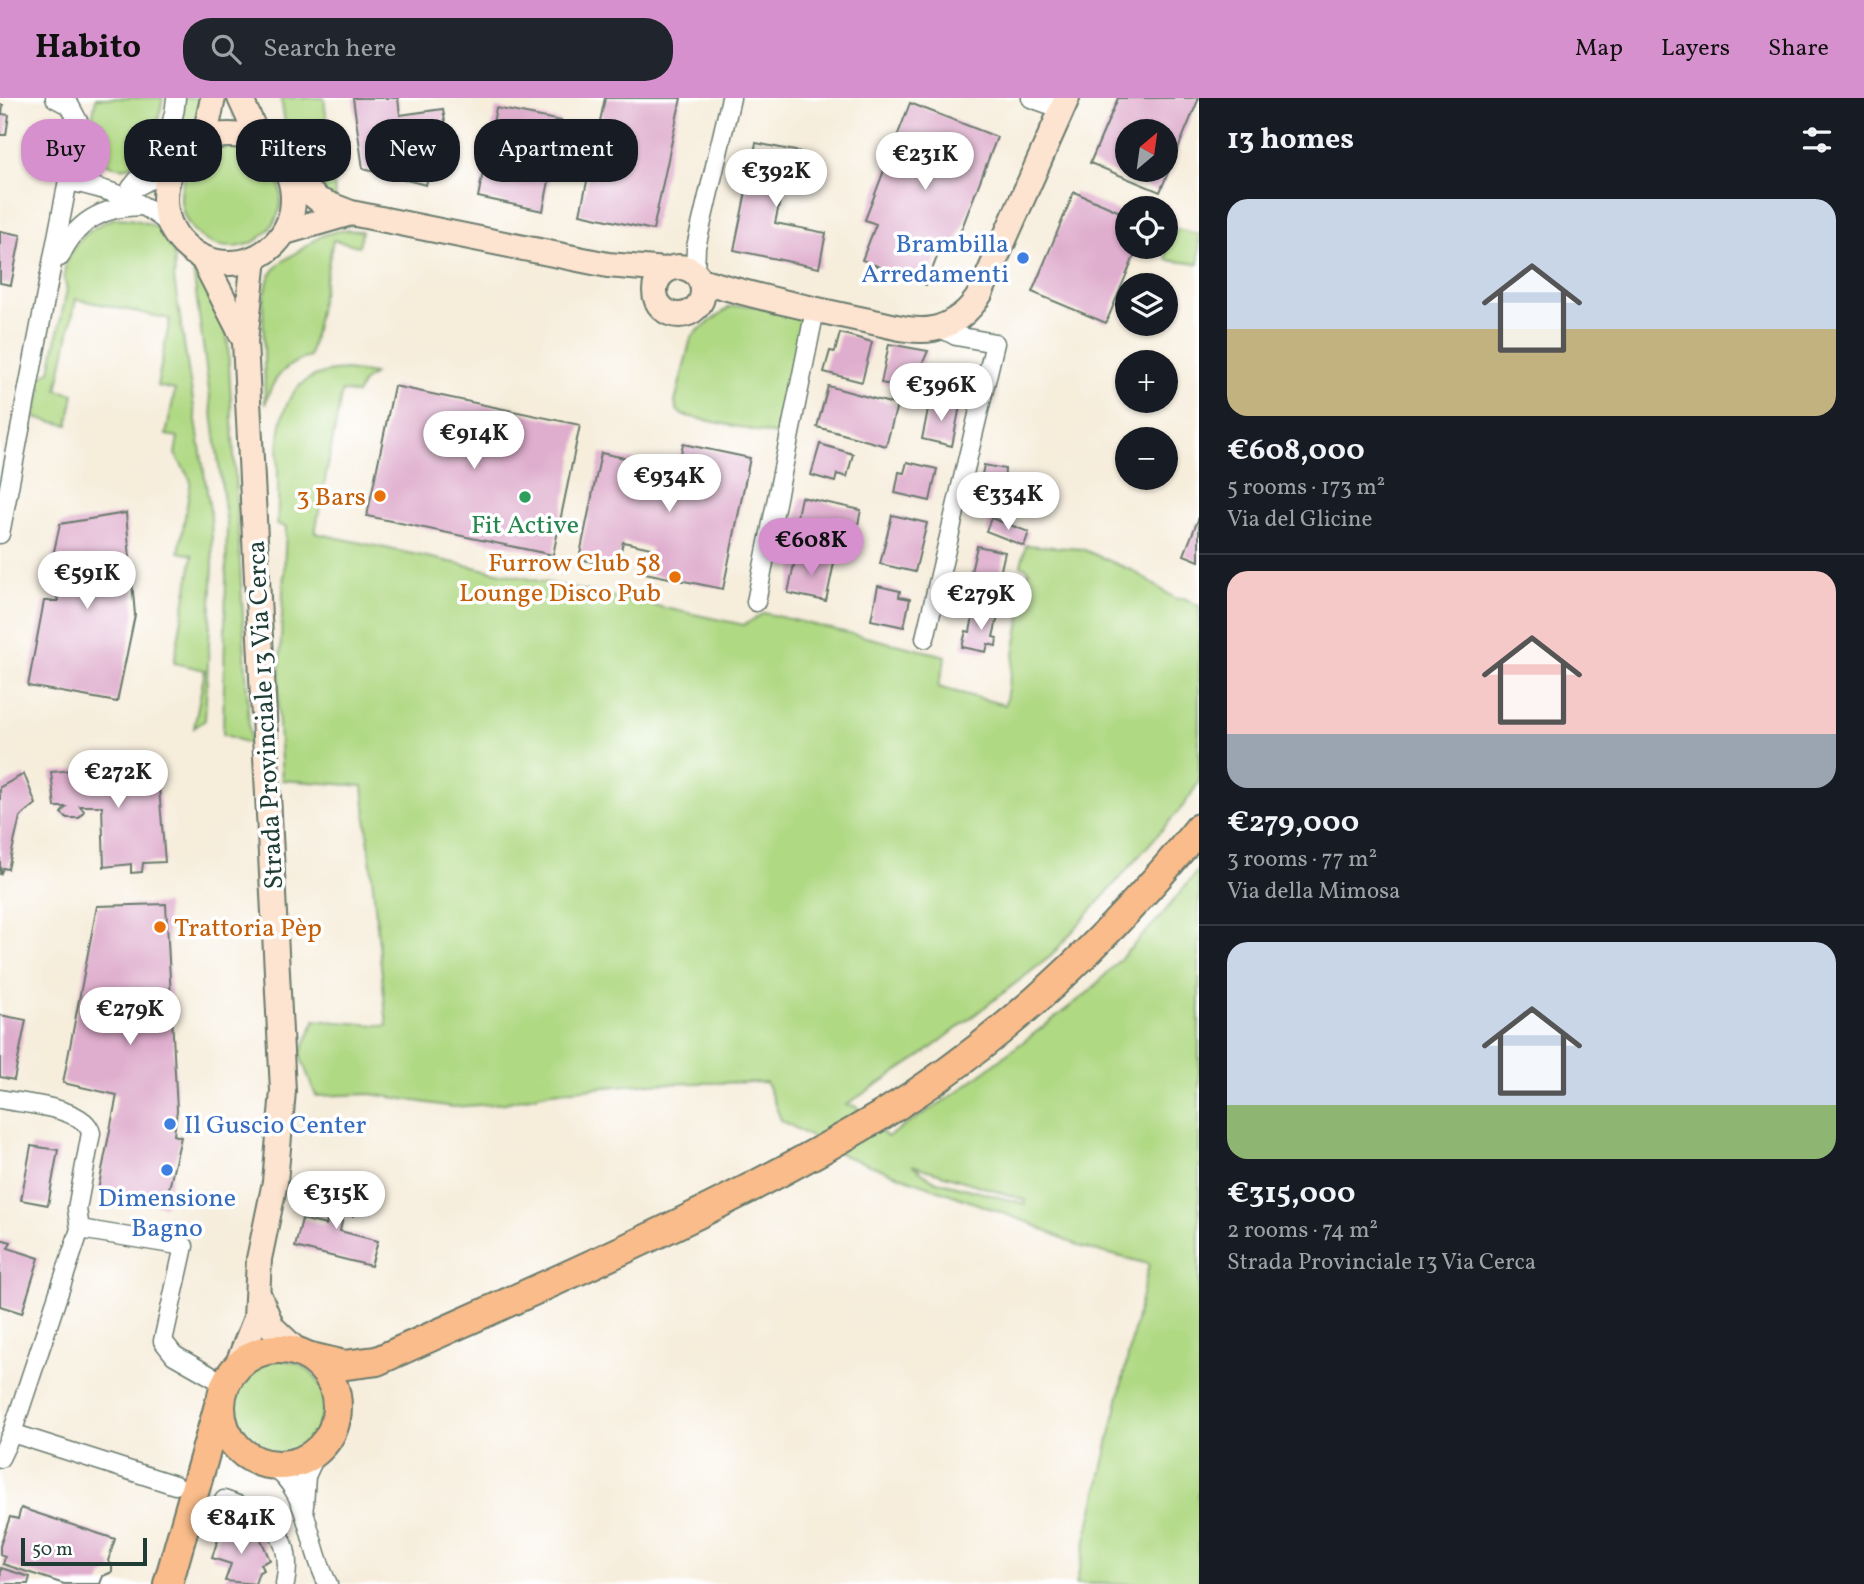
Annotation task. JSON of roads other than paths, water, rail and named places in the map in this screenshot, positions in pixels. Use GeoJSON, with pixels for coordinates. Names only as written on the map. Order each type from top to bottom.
{"type":"FeatureCollection","features":[{"type":"Feature","properties":{"kind":"main road"},"geometry":{"type":"LineString","coordinates":[[254,1457],[226,1431],[228,1383],[264,1350],[278,1349],[345,1365],[377,1361],[684,1223],[883,1114],[963,1057],[1066,973],[1156,881],[1199,828]]}},
{"type":"Feature","properties":{"kind":"main road","name":"Strada Provinciale 13 Via Cerca"},"geometry":{"type":"LineString","coordinates":[[303,1354],[322,1368],[332,1384],[336,1403],[335,1422]]}},
{"type":"Feature","properties":{"kind":"main road"},"geometry":{"type":"LineString","coordinates":[[202,1472],[215,1454],[226,1450],[293,1463],[319,1448],[353,1385],[377,1361]]}},
{"type":"Feature","properties":{"kind":"main road","name":"Strada Provinciale 13 Via Cerca"},"geometry":{"type":"LineString","coordinates":[[168,1584],[228,1383]]}},
{"type":"Feature","properties":{"kind":"street"},"geometry":{"type":"LineString","coordinates":[[55,98],[78,104]]}},
{"type":"Feature","properties":{"kind":"street"},"geometry":{"type":"LineString","coordinates":[[123,190],[151,165],[166,140],[176,98]]}},
{"type":"Feature","properties":{"kind":"street"},"geometry":{"type":"LineString","coordinates":[[208,119],[213,98]]}},
{"type":"Feature","properties":{"kind":"street"},"geometry":{"type":"LineString","coordinates":[[240,98],[250,119]]}},
{"type":"Feature","properties":{"kind":"street"},"geometry":{"type":"LineString","coordinates":[[655,299],[655,283],[684,273],[696,247],[731,98]]}},
{"type":"Feature","properties":{"kind":"street"},"geometry":{"type":"LineString","coordinates":[[296,182],[314,197],[351,214],[608,265],[684,273],[745,293],[816,310],[922,330],[939,327],[965,313],[980,294],[1064,103],[1031,98]]}},
{"type":"Feature","properties":{"kind":"street"},"geometry":{"type":"LineString","coordinates":[[0,534],[5,483],[50,279],[68,182]]}},
{"type":"Feature","properties":{"kind":"street"},"geometry":{"type":"LineString","coordinates":[[74,182],[123,190],[172,227]]}},
{"type":"Feature","properties":{"kind":"street"},"geometry":{"type":"LineString","coordinates":[[123,190],[141,182]]}},
{"type":"Feature","properties":{"kind":"street"},"geometry":{"type":"LineString","coordinates":[[170,182],[165,201],[172,227]]}},
{"type":"Feature","properties":{"kind":"street"},"geometry":{"type":"LineString","coordinates":[[202,257],[237,263],[254,258],[272,247],[285,232],[293,204],[290,182]]}},
{"type":"Feature","properties":{"kind":"street"},"geometry":{"type":"LineString","coordinates":[[50,279],[65,246],[78,228],[97,214],[115,207],[143,206]]}},
{"type":"Feature","properties":{"kind":"street"},"geometry":{"type":"LineString","coordinates":[[285,232],[351,214]]}},
{"type":"Feature","properties":{"kind":"street","name":"Strada Provinciale 13 Via Cerca"},"geometry":{"type":"LineString","coordinates":[[172,227],[184,244],[202,257],[245,341]]}},
{"type":"Feature","properties":{"kind":"street","name":"Strada Provinciale 13 Via Cerca"},"geometry":{"type":"LineString","coordinates":[[228,1383],[254,1329],[259,1259],[275,1182],[283,1091],[245,341],[254,258]]}},
{"type":"Feature","properties":{"kind":"street"},"geometry":{"type":"LineString","coordinates":[[608,265],[626,273],[655,299],[662,309],[675,315],[686,314],[723,296],[745,293]]}},
{"type":"Feature","properties":{"kind":"street"},"geometry":{"type":"LineString","coordinates":[[684,273],[703,291],[698,306]]}},
{"type":"Feature","properties":{"kind":"street"},"geometry":{"type":"LineString","coordinates":[[756,602],[816,310]]}},
{"type":"Feature","properties":{"kind":"street"},"geometry":{"type":"LineString","coordinates":[[925,638],[995,343],[956,336],[939,327]]}},
{"type":"Feature","properties":{"kind":"street"},"geometry":{"type":"LineString","coordinates":[[0,1099],[74,1114],[89,1125],[91,1133],[77,1209],[80,1229],[12,1433],[0,1458]]}},
{"type":"Feature","properties":{"kind":"street"},"geometry":{"type":"LineString","coordinates":[[80,1229],[184,1247],[163,1341],[173,1355],[228,1383]]}},
{"type":"Feature","properties":{"kind":"street","name":"Strada Provinciale 13 Via Cerca"},"geometry":{"type":"LineString","coordinates":[[258,1296],[272,1327],[303,1354]]}},
{"type":"Feature","properties":{"kind":"street"},"geometry":{"type":"LineString","coordinates":[[12,1433],[175,1485]]}},
{"type":"Feature","properties":{"kind":"street"},"geometry":{"type":"LineString","coordinates":[[304,1513],[306,1476],[319,1448]]}},
{"type":"Feature","properties":{"kind":"street"},"geometry":{"type":"LineString","coordinates":[[254,1457],[293,1485],[314,1551],[328,1584]]}},
{"type":"Feature","properties":{"kind":"street"},"geometry":{"type":"LineString","coordinates":[[224,1500],[257,1512],[277,1531],[287,1558],[285,1584]]}},
{"type":"Feature","properties":{"kind":"place","name":"Brambilla Arredamenti"},"geometry":{"type":"Point","coordinates":[1023,258]}},
{"type":"Feature","properties":{"kind":"place","name":"3 Bars"},"geometry":{"type":"Point","coordinates":[380,496]}},
{"type":"Feature","properties":{"kind":"place","name":"Fit Active"},"geometry":{"type":"Point","coordinates":[525,497]}},
{"type":"Feature","properties":{"kind":"place","name":"Furrow Club 58 Lounge Disco Pub"},"geometry":{"type":"Point","coordinates":[675,577]}},
{"type":"Feature","properties":{"kind":"place","name":"Trattoria Pèp"},"geometry":{"type":"Point","coordinates":[160,927]}},
{"type":"Feature","properties":{"kind":"place","name":"Il Guscio Center"},"geometry":{"type":"Point","coordinates":[170,1124]}},
{"type":"Feature","properties":{"kind":"place","name":"Dimensione Bagno"},"geometry":{"type":"Point","coordinates":[167,1170]}}]}
